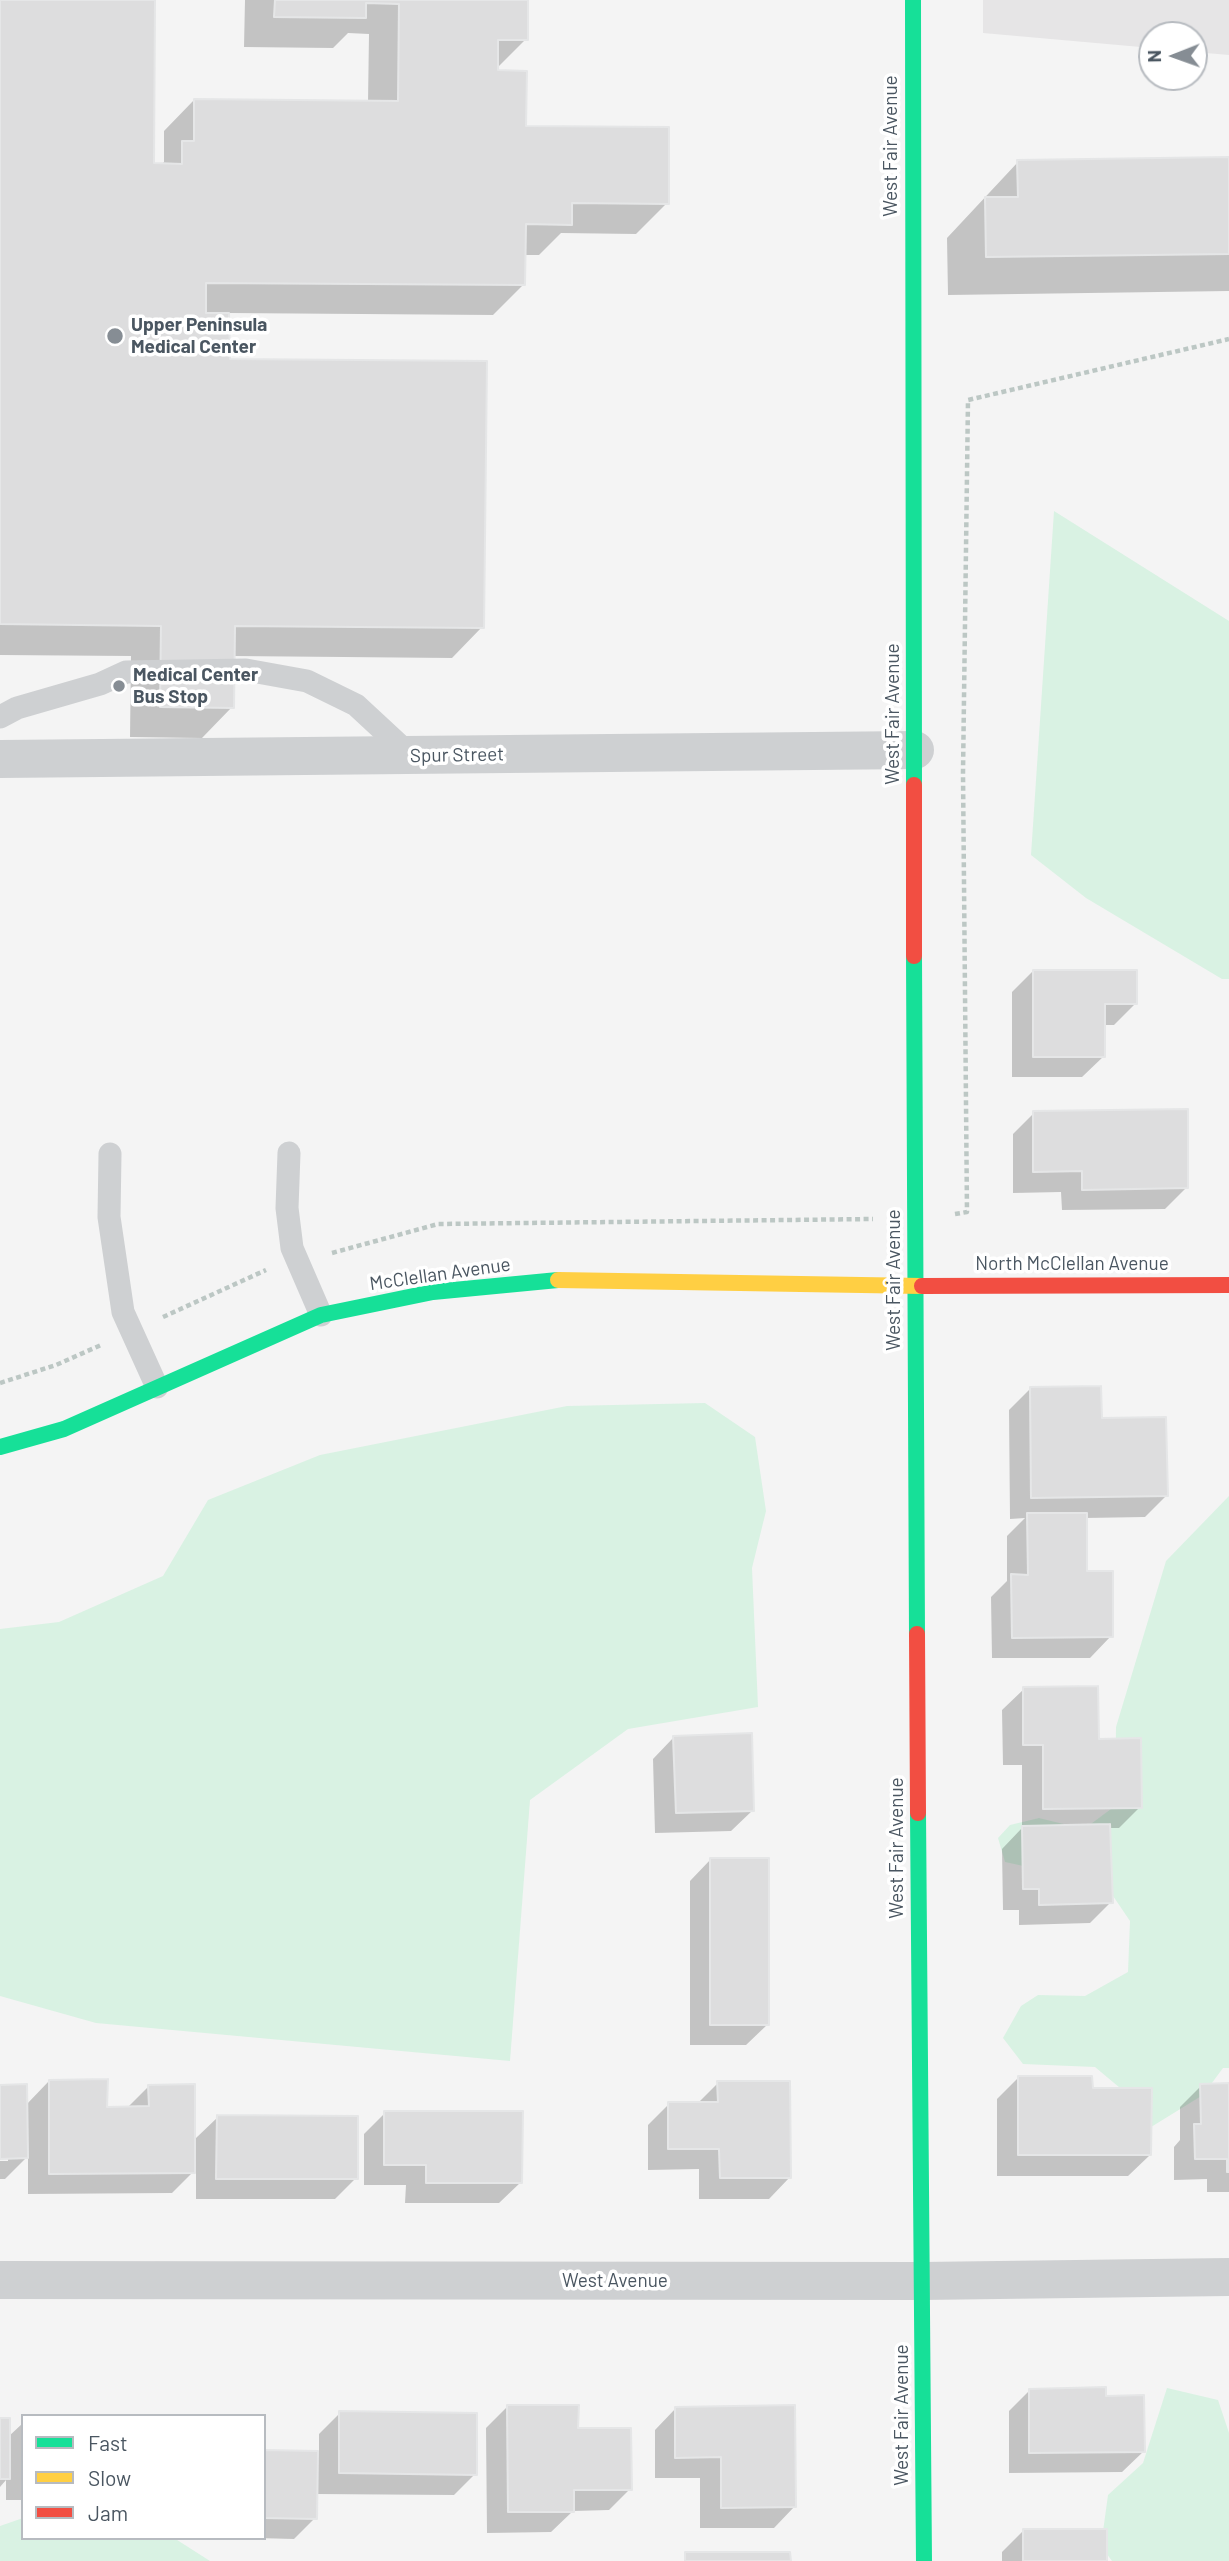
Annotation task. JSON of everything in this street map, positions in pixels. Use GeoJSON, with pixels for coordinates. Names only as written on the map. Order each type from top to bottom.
{"type":"FeatureCollection","features":[{"type":"Feature","properties":{"kind":"street","name":"West Fair Avenue"},"geometry":{"type":"LineString","coordinates":[[913,0],[911,389],[915,750],[914,1286],[924,2561]]}},
{"type":"Feature","properties":{"kind":"street","name":"Spur Street"},"geometry":{"type":"LineString","coordinates":[[0,759],[915,750]]}},
{"type":"Feature","properties":{"kind":"street","name":"McClellan Avenue"},"geometry":{"type":"LineString","coordinates":[[0,1447],[64,1429],[321,1315],[433,1292],[560,1280],[914,1286]]}},
{"type":"Feature","properties":{"kind":"street","name":"North McClellan Avenue"},"geometry":{"type":"LineString","coordinates":[[914,1286],[1229,1285]]}},
{"type":"Feature","properties":{"kind":"street","name":"West Avenue"},"geometry":{"type":"LineString","coordinates":[[0,2280],[922,2281],[1229,2277]]}},
{"type":"Feature","properties":{"kind":"lane"},"geometry":{"type":"LineString","coordinates":[[0,717],[17,708],[100,684],[126,672],[246,670],[307,681],[356,705],[411,756]]}},
{"type":"Feature","properties":{"kind":"lane"},"geometry":{"type":"LineString","coordinates":[[289,1153],[287,1208],[297,1262],[321,1315]]}},
{"type":"Feature","properties":{"kind":"lane"},"geometry":{"type":"LineString","coordinates":[[110,1154],[109,1217],[123,1312],[157,1387]]}},
{"type":"Feature","properties":{"kind":"path"},"geometry":{"type":"LineString","coordinates":[[0,1383],[56,1365],[260,1272],[438,1224],[915,1218],[967,1212],[963,773],[968,400],[1229,339]]}},
{"type":"Feature","properties":{"kind":"shaded area"},"geometry":{"type":"Polygon","coordinates":[[[983,0],[1229,0],[1229,55],[1208,53],[1208,21],[1138,21],[1138,47],[983,33],[983,0]]]}},
{"type":"Feature","properties":{"kind":"green space"},"geometry":{"type":"Polygon","coordinates":[[[1054,511],[1229,621],[1229,979],[1222,979],[1086,898],[1031,855],[1054,511]]]}},
{"type":"Feature","properties":{"kind":"green space"},"geometry":{"type":"Polygon","coordinates":[[[705,1403],[755,1437],[766,1511],[752,1568],[758,1707],[628,1729],[530,1800],[510,2061],[96,2023],[0,1996],[0,1629],[59,1622],[163,1576],[208,1500],[320,1455],[567,1406],[705,1403]]]}},
{"type":"Feature","properties":{"kind":"green space"},"geometry":{"type":"Polygon","coordinates":[[[1229,1496],[1229,2068],[1223,2068],[1203,2095],[1143,2132],[1126,2093],[1095,2067],[1023,2064],[1003,2038],[1021,2006],[1038,1995],[1085,1996],[1128,1972],[1130,1921],[1111,1893],[1055,1873],[1005,1862],[998,1838],[1010,1825],[1039,1818],[1084,1829],[1115,1806],[1116,1727],[1166,1561],[1229,1496]]]}},
{"type":"Feature","properties":{"kind":"green space"},"geometry":{"type":"Polygon","coordinates":[[[1167,2388],[1218,2400],[1229,2433],[1229,2561],[1112,2561],[1101,2546],[1108,2495],[1143,2463],[1167,2388]]]}},
{"type":"Feature","properties":{"kind":"green space"},"geometry":{"type":"Polygon","coordinates":[[[21,2519],[21,2540],[177,2540],[210,2561],[0,2561],[0,2526],[21,2519]]]}},
{"type":"Feature","properties":{"kind":"building","name":"Upper Peninsula Medical Center"},"geometry":{"type":"Polygon","coordinates":[[[0,0],[155,0],[154,163],[182,164],[182,141],[194,141],[194,99],[398,101],[399,4],[366,3],[366,18],[274,17],[275,0],[528,0],[528,40],[498,40],[498,70],[527,71],[526,126],[669,127],[669,204],[572,203],[572,225],[526,224],[525,285],[206,283],[206,313],[229,313],[230,359],[487,361],[484,628],[235,626],[234,708],[160,707],[161,626],[0,624],[0,0]]]}},
{"type":"Feature","properties":{"kind":"building"},"geometry":{"type":"Polygon","coordinates":[[[1229,157],[1229,254],[986,257],[985,197],[1018,197],[1017,160],[1229,157]]]}},
{"type":"Feature","properties":{"kind":"building"},"geometry":{"type":"Polygon","coordinates":[[[1033,970],[1137,970],[1137,1004],[1105,1004],[1105,1057],[1033,1057],[1033,970]]]}},
{"type":"Feature","properties":{"kind":"building"},"geometry":{"type":"Polygon","coordinates":[[[1188,1109],[1188,1188],[1082,1190],[1082,1171],[1033,1172],[1033,1111],[1188,1109]]]}},
{"type":"Feature","properties":{"kind":"building"},"geometry":{"type":"Polygon","coordinates":[[[1101,1386],[1102,1418],[1166,1417],[1168,1496],[1031,1498],[1030,1387],[1101,1386]]]}},
{"type":"Feature","properties":{"kind":"building"},"geometry":{"type":"Polygon","coordinates":[[[1027,1513],[1087,1513],[1087,1571],[1113,1571],[1113,1637],[1012,1638],[1011,1574],[1028,1575],[1027,1513]]]}},
{"type":"Feature","properties":{"kind":"building"},"geometry":{"type":"Polygon","coordinates":[[[1098,1686],[1099,1739],[1141,1738],[1142,1808],[1043,1809],[1043,1745],[1023,1745],[1023,1687],[1098,1686]]]}},
{"type":"Feature","properties":{"kind":"building"},"geometry":{"type":"Polygon","coordinates":[[[752,1733],[754,1811],[676,1813],[673,1736],[752,1733]]]}},
{"type":"Feature","properties":{"kind":"building"},"geometry":{"type":"Polygon","coordinates":[[[1110,1824],[1113,1903],[1039,1905],[1039,1889],[1023,1889],[1022,1826],[1110,1824]]]}},
{"type":"Feature","properties":{"kind":"building"},"geometry":{"type":"Polygon","coordinates":[[[710,1858],[769,1858],[769,2025],[710,2025],[710,1858]]]}},
{"type":"Feature","properties":{"kind":"building"},"geometry":{"type":"Polygon","coordinates":[[[1018,2076],[1092,2076],[1093,2088],[1152,2088],[1151,2155],[1018,2155],[1018,2076]]]}},
{"type":"Feature","properties":{"kind":"building"},"geometry":{"type":"Polygon","coordinates":[[[108,2079],[107,2107],[149,2106],[148,2085],[195,2084],[195,2173],[49,2174],[49,2080],[108,2079]]]}},
{"type":"Feature","properties":{"kind":"building"},"geometry":{"type":"Polygon","coordinates":[[[717,2081],[790,2081],[791,2178],[720,2178],[719,2149],[668,2149],[668,2102],[718,2102],[717,2081]]]}},
{"type":"Feature","properties":{"kind":"building"},"geometry":{"type":"Polygon","coordinates":[[[1229,2083],[1227,2172],[1227,2159],[1195,2159],[1194,2124],[1201,2124],[1200,2084],[1229,2083]]]}},
{"type":"Feature","properties":{"kind":"building"},"geometry":{"type":"Polygon","coordinates":[[[27,2084],[28,2158],[0,2159],[0,2085],[27,2084]]]}},
{"type":"Feature","properties":{"kind":"building"},"geometry":{"type":"Polygon","coordinates":[[[384,2111],[523,2111],[522,2183],[426,2183],[426,2165],[384,2165],[384,2111]]]}},
{"type":"Feature","properties":{"kind":"building"},"geometry":{"type":"Polygon","coordinates":[[[217,2115],[358,2116],[358,2179],[216,2179],[217,2115]]]}},
{"type":"Feature","properties":{"kind":"building"},"geometry":{"type":"Polygon","coordinates":[[[1106,2387],[1106,2396],[1144,2395],[1145,2452],[1029,2453],[1029,2389],[1106,2387]]]}},
{"type":"Feature","properties":{"kind":"building"},"geometry":{"type":"Polygon","coordinates":[[[507,2405],[579,2405],[578,2428],[631,2428],[632,2490],[574,2490],[574,2512],[508,2512],[507,2405]]]}},
{"type":"Feature","properties":{"kind":"building"},"geometry":{"type":"Polygon","coordinates":[[[795,2405],[796,2507],[721,2508],[721,2457],[675,2458],[675,2407],[795,2405]]]}},
{"type":"Feature","properties":{"kind":"building"},"geometry":{"type":"Polygon","coordinates":[[[339,2411],[477,2413],[477,2475],[339,2473],[339,2411]]]}},
{"type":"Feature","properties":{"kind":"building"},"geometry":{"type":"Polygon","coordinates":[[[0,2418],[10,2418],[10,2479],[0,2479],[0,2418]]]}},
{"type":"Feature","properties":{"kind":"building"},"geometry":{"type":"Polygon","coordinates":[[[266,2450],[318,2451],[317,2519],[266,2518],[266,2450]]]}},
{"type":"Feature","properties":{"kind":"building"},"geometry":{"type":"Polygon","coordinates":[[[1023,2529],[1107,2529],[1107,2561],[1023,2561],[1023,2529]]]}},
{"type":"Feature","properties":{"kind":"building"},"geometry":{"type":"Polygon","coordinates":[[[685,2552],[790,2552],[791,2561],[685,2561],[685,2552]]]}},
{"type":"Feature","properties":{"kind":"traffic: fast"},"geometry":{"type":"LineString","coordinates":[[913,0],[914,785]]}},
{"type":"Feature","properties":{"kind":"traffic: fast"},"geometry":{"type":"LineString","coordinates":[[914,956],[917,1634]]}},
{"type":"Feature","properties":{"kind":"traffic: fast"},"geometry":{"type":"LineString","coordinates":[[0,1447],[64,1429],[321,1315],[433,1292],[558,1280]]}},
{"type":"Feature","properties":{"kind":"traffic: fast"},"geometry":{"type":"LineString","coordinates":[[918,1813],[924,2561]]}},
{"type":"Feature","properties":{"kind":"traffic: slow"},"geometry":{"type":"LineString","coordinates":[[558,1280],[922,1286]]}},
{"type":"Feature","properties":{"kind":"traffic: jam"},"geometry":{"type":"LineString","coordinates":[[914,785],[914,956]]}},
{"type":"Feature","properties":{"kind":"traffic: jam"},"geometry":{"type":"LineString","coordinates":[[922,1286],[1229,1285]]}},
{"type":"Feature","properties":{"kind":"traffic: jam"},"geometry":{"type":"LineString","coordinates":[[917,1634],[918,1813]]}},
{"type":"Feature","properties":{"kind":"place","name":"Upper Peninsula Medical Center"},"geometry":{"type":"Point","coordinates":[115,336]}},
{"type":"Feature","properties":{"kind":"place","name":"Medical Center Bus Stop"},"geometry":{"type":"Point","coordinates":[119,686]}}]}
